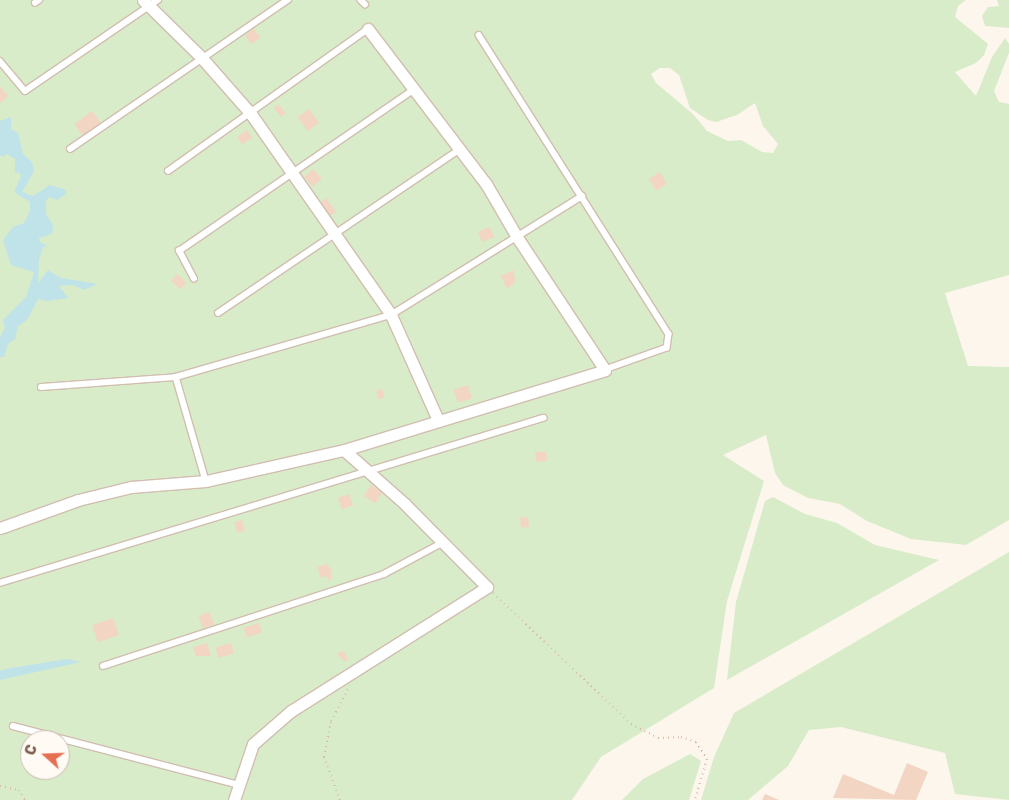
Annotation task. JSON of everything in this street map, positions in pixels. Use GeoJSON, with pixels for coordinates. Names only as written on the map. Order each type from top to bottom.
{"type":"FeatureCollection","features":[{"type":"Feature","properties":{"kind":"street"},"geometry":{"type":"LineString","coordinates":[[150,2],[251,114],[291,176],[391,316],[438,420]]}},
{"type":"Feature","properties":{"kind":"street"},"geometry":{"type":"LineString","coordinates":[[0,528],[78,500],[132,487],[206,481],[344,450],[605,370],[516,237],[486,184],[368,29]]}},
{"type":"Feature","properties":{"kind":"street"},"geometry":{"type":"LineString","coordinates":[[234,800],[253,744],[292,711],[487,587],[444,542],[344,450]]}},
{"type":"Feature","properties":{"kind":"lane"},"geometry":{"type":"LineString","coordinates":[[70,149],[201,57],[264,20],[288,0]]}},
{"type":"Feature","properties":{"kind":"lane"},"geometry":{"type":"LineString","coordinates":[[0,61],[26,91],[150,2]]}},
{"type":"Feature","properties":{"kind":"lane"},"geometry":{"type":"LineString","coordinates":[[168,171],[251,114],[368,29]]}},
{"type":"Feature","properties":{"kind":"lane"},"geometry":{"type":"LineString","coordinates":[[479,35],[670,334],[667,348],[605,370]]}},
{"type":"Feature","properties":{"kind":"lane"},"geometry":{"type":"LineString","coordinates":[[194,279],[179,251],[291,176],[413,90]]}},
{"type":"Feature","properties":{"kind":"lane"},"geometry":{"type":"LineString","coordinates":[[218,313],[460,149]]}},
{"type":"Feature","properties":{"kind":"lane"},"geometry":{"type":"LineString","coordinates":[[41,387],[176,377],[391,316],[582,196]]}},
{"type":"Feature","properties":{"kind":"lane"},"geometry":{"type":"LineString","coordinates":[[176,377],[206,481]]}},
{"type":"Feature","properties":{"kind":"lane"},"geometry":{"type":"LineString","coordinates":[[0,583],[96,556],[365,470],[543,418]]}},
{"type":"Feature","properties":{"kind":"lane"},"geometry":{"type":"LineString","coordinates":[[103,666],[384,574],[444,542]]}},
{"type":"Feature","properties":{"kind":"lane"},"geometry":{"type":"LineString","coordinates":[[13,726],[239,784]]}},
{"type":"Feature","properties":{"kind":"path"},"geometry":{"type":"LineString","coordinates":[[487,587],[631,724],[658,738],[681,737],[696,742],[707,759],[695,800]]}},
{"type":"Feature","properties":{"kind":"path"},"geometry":{"type":"LineString","coordinates":[[340,800],[324,756],[331,721],[352,682]]}},
{"type":"Feature","properties":{"kind":"path"},"geometry":{"type":"LineString","coordinates":[[0,786],[19,790],[24,800]]}},
{"type":"Feature","properties":{"kind":"green space"},"geometry":{"type":"Polygon","coordinates":[[[0,0],[966,0],[958,6],[955,17],[988,44],[984,55],[976,63],[955,72],[976,96],[992,57],[1005,38],[1009,44],[1009,53],[994,91],[999,102],[1009,104],[1009,275],[945,293],[968,366],[1009,367],[1009,520],[966,545],[911,539],[867,521],[840,504],[808,498],[783,485],[775,473],[766,435],[723,455],[764,481],[727,601],[714,688],[601,757],[572,800],[0,800],[0,0]],[[660,68],[651,74],[656,83],[693,114],[707,131],[728,141],[741,140],[762,152],[773,153],[778,144],[763,126],[755,103],[737,115],[716,122],[708,120],[690,108],[679,75],[670,68],[660,68]]]}},
{"type":"Feature","properties":{"kind":"green space"},"geometry":{"type":"Polygon","coordinates":[[[997,0],[1009,0],[1009,28],[985,26],[982,16],[988,7],[999,6],[997,0]]]}},
{"type":"Feature","properties":{"kind":"green space"},"geometry":{"type":"Polygon","coordinates":[[[773,497],[805,514],[837,523],[875,545],[939,560],[727,680],[736,602],[765,501],[773,497]]]}},
{"type":"Feature","properties":{"kind":"green space"},"geometry":{"type":"Polygon","coordinates":[[[1009,552],[1009,800],[955,794],[945,753],[841,727],[809,730],[788,766],[748,800],[701,800],[714,757],[734,713],[1009,552]]]}},
{"type":"Feature","properties":{"kind":"green space"},"geometry":{"type":"Polygon","coordinates":[[[690,754],[701,761],[689,800],[622,800],[643,779],[690,754]]]}},
{"type":"Feature","properties":{"kind":"water"},"geometry":{"type":"Polygon","coordinates":[[[11,117],[11,129],[18,133],[23,154],[32,162],[34,171],[22,192],[33,196],[50,185],[66,190],[66,194],[57,200],[49,197],[46,201],[46,214],[53,225],[52,234],[39,238],[40,242],[48,246],[43,247],[39,260],[38,283],[48,270],[61,278],[97,284],[84,290],[73,285],[59,286],[68,298],[47,301],[38,299],[27,320],[18,326],[15,339],[8,344],[4,357],[0,357],[0,337],[5,328],[3,320],[26,297],[34,272],[11,265],[3,240],[13,227],[24,223],[30,211],[30,202],[14,192],[21,176],[19,172],[15,173],[15,159],[7,154],[3,157],[0,155],[0,121],[11,117]]]}},
{"type":"Feature","properties":{"kind":"water"},"geometry":{"type":"Polygon","coordinates":[[[67,659],[81,662],[0,680],[0,671],[5,669],[67,659]]]}},
{"type":"Feature","properties":{"kind":"building"},"geometry":{"type":"Polygon","coordinates":[[[254,29],[260,38],[251,44],[245,35],[254,29]]]}},
{"type":"Feature","properties":{"kind":"building"},"geometry":{"type":"Polygon","coordinates":[[[0,86],[8,96],[0,103],[0,86]]]}},
{"type":"Feature","properties":{"kind":"building"},"geometry":{"type":"Polygon","coordinates":[[[278,104],[286,113],[281,117],[274,108],[278,104]]]}},
{"type":"Feature","properties":{"kind":"building"},"geometry":{"type":"Polygon","coordinates":[[[309,109],[319,123],[308,131],[298,117],[309,109]]]}},
{"type":"Feature","properties":{"kind":"building"},"geometry":{"type":"Polygon","coordinates":[[[92,111],[101,123],[83,136],[74,124],[92,111]]]}},
{"type":"Feature","properties":{"kind":"building"},"geometry":{"type":"Polygon","coordinates":[[[247,130],[252,137],[243,144],[237,137],[247,130]]]}},
{"type":"Feature","properties":{"kind":"building"},"geometry":{"type":"Polygon","coordinates":[[[313,169],[322,179],[313,187],[304,177],[313,169]]]}},
{"type":"Feature","properties":{"kind":"building"},"geometry":{"type":"Polygon","coordinates":[[[660,172],[667,184],[656,191],[649,178],[660,172]]]}},
{"type":"Feature","properties":{"kind":"building"},"geometry":{"type":"Polygon","coordinates":[[[326,198],[336,212],[326,219],[316,205],[326,198]]]}},
{"type":"Feature","properties":{"kind":"building"},"geometry":{"type":"Polygon","coordinates":[[[490,227],[494,237],[482,242],[478,232],[490,227]]]}},
{"type":"Feature","properties":{"kind":"building"},"geometry":{"type":"Polygon","coordinates":[[[513,270],[516,281],[507,289],[501,276],[513,270]]]}},
{"type":"Feature","properties":{"kind":"building"},"geometry":{"type":"Polygon","coordinates":[[[177,274],[187,283],[181,289],[171,281],[177,274]]]}},
{"type":"Feature","properties":{"kind":"building"},"geometry":{"type":"Polygon","coordinates":[[[468,385],[472,398],[458,403],[454,389],[468,385]]]}},
{"type":"Feature","properties":{"kind":"building"},"geometry":{"type":"Polygon","coordinates":[[[382,389],[384,398],[378,399],[376,390],[382,389]]]}},
{"type":"Feature","properties":{"kind":"building"},"geometry":{"type":"Polygon","coordinates":[[[546,451],[547,461],[536,462],[535,452],[546,451]]]}},
{"type":"Feature","properties":{"kind":"building"},"geometry":{"type":"Polygon","coordinates":[[[371,485],[383,493],[375,504],[364,496],[371,485]]]}},
{"type":"Feature","properties":{"kind":"building"},"geometry":{"type":"Polygon","coordinates":[[[349,494],[353,505],[342,509],[338,498],[349,494]]]}},
{"type":"Feature","properties":{"kind":"building"},"geometry":{"type":"Polygon","coordinates":[[[528,517],[529,527],[521,528],[520,518],[528,517]]]}},
{"type":"Feature","properties":{"kind":"building"},"geometry":{"type":"Polygon","coordinates":[[[242,520],[245,531],[237,533],[234,522],[242,520]]]}},
{"type":"Feature","properties":{"kind":"building"},"geometry":{"type":"Polygon","coordinates":[[[327,564],[333,572],[330,573],[332,580],[328,581],[327,576],[321,578],[317,567],[327,564]]]}},
{"type":"Feature","properties":{"kind":"building"},"geometry":{"type":"Polygon","coordinates":[[[210,612],[214,624],[203,628],[199,616],[210,612]]]}},
{"type":"Feature","properties":{"kind":"building"},"geometry":{"type":"Polygon","coordinates":[[[113,618],[119,635],[98,642],[92,625],[113,618]]]}},
{"type":"Feature","properties":{"kind":"building"},"geometry":{"type":"Polygon","coordinates":[[[259,623],[262,633],[247,637],[244,628],[259,623]]]}},
{"type":"Feature","properties":{"kind":"building"},"geometry":{"type":"Polygon","coordinates":[[[207,643],[211,656],[196,656],[193,647],[207,643]]]}},
{"type":"Feature","properties":{"kind":"building"},"geometry":{"type":"Polygon","coordinates":[[[231,643],[234,654],[218,658],[216,647],[231,643]]]}},
{"type":"Feature","properties":{"kind":"building"},"geometry":{"type":"Polygon","coordinates":[[[344,651],[348,660],[344,661],[337,654],[344,651]]]}},
{"type":"Feature","properties":{"kind":"building"},"geometry":{"type":"Polygon","coordinates":[[[907,763],[928,772],[916,800],[833,798],[843,774],[894,795],[907,763]]]}},
{"type":"Feature","properties":{"kind":"building"},"geometry":{"type":"Polygon","coordinates":[[[765,794],[779,800],[762,800],[765,794]]]}}]}
